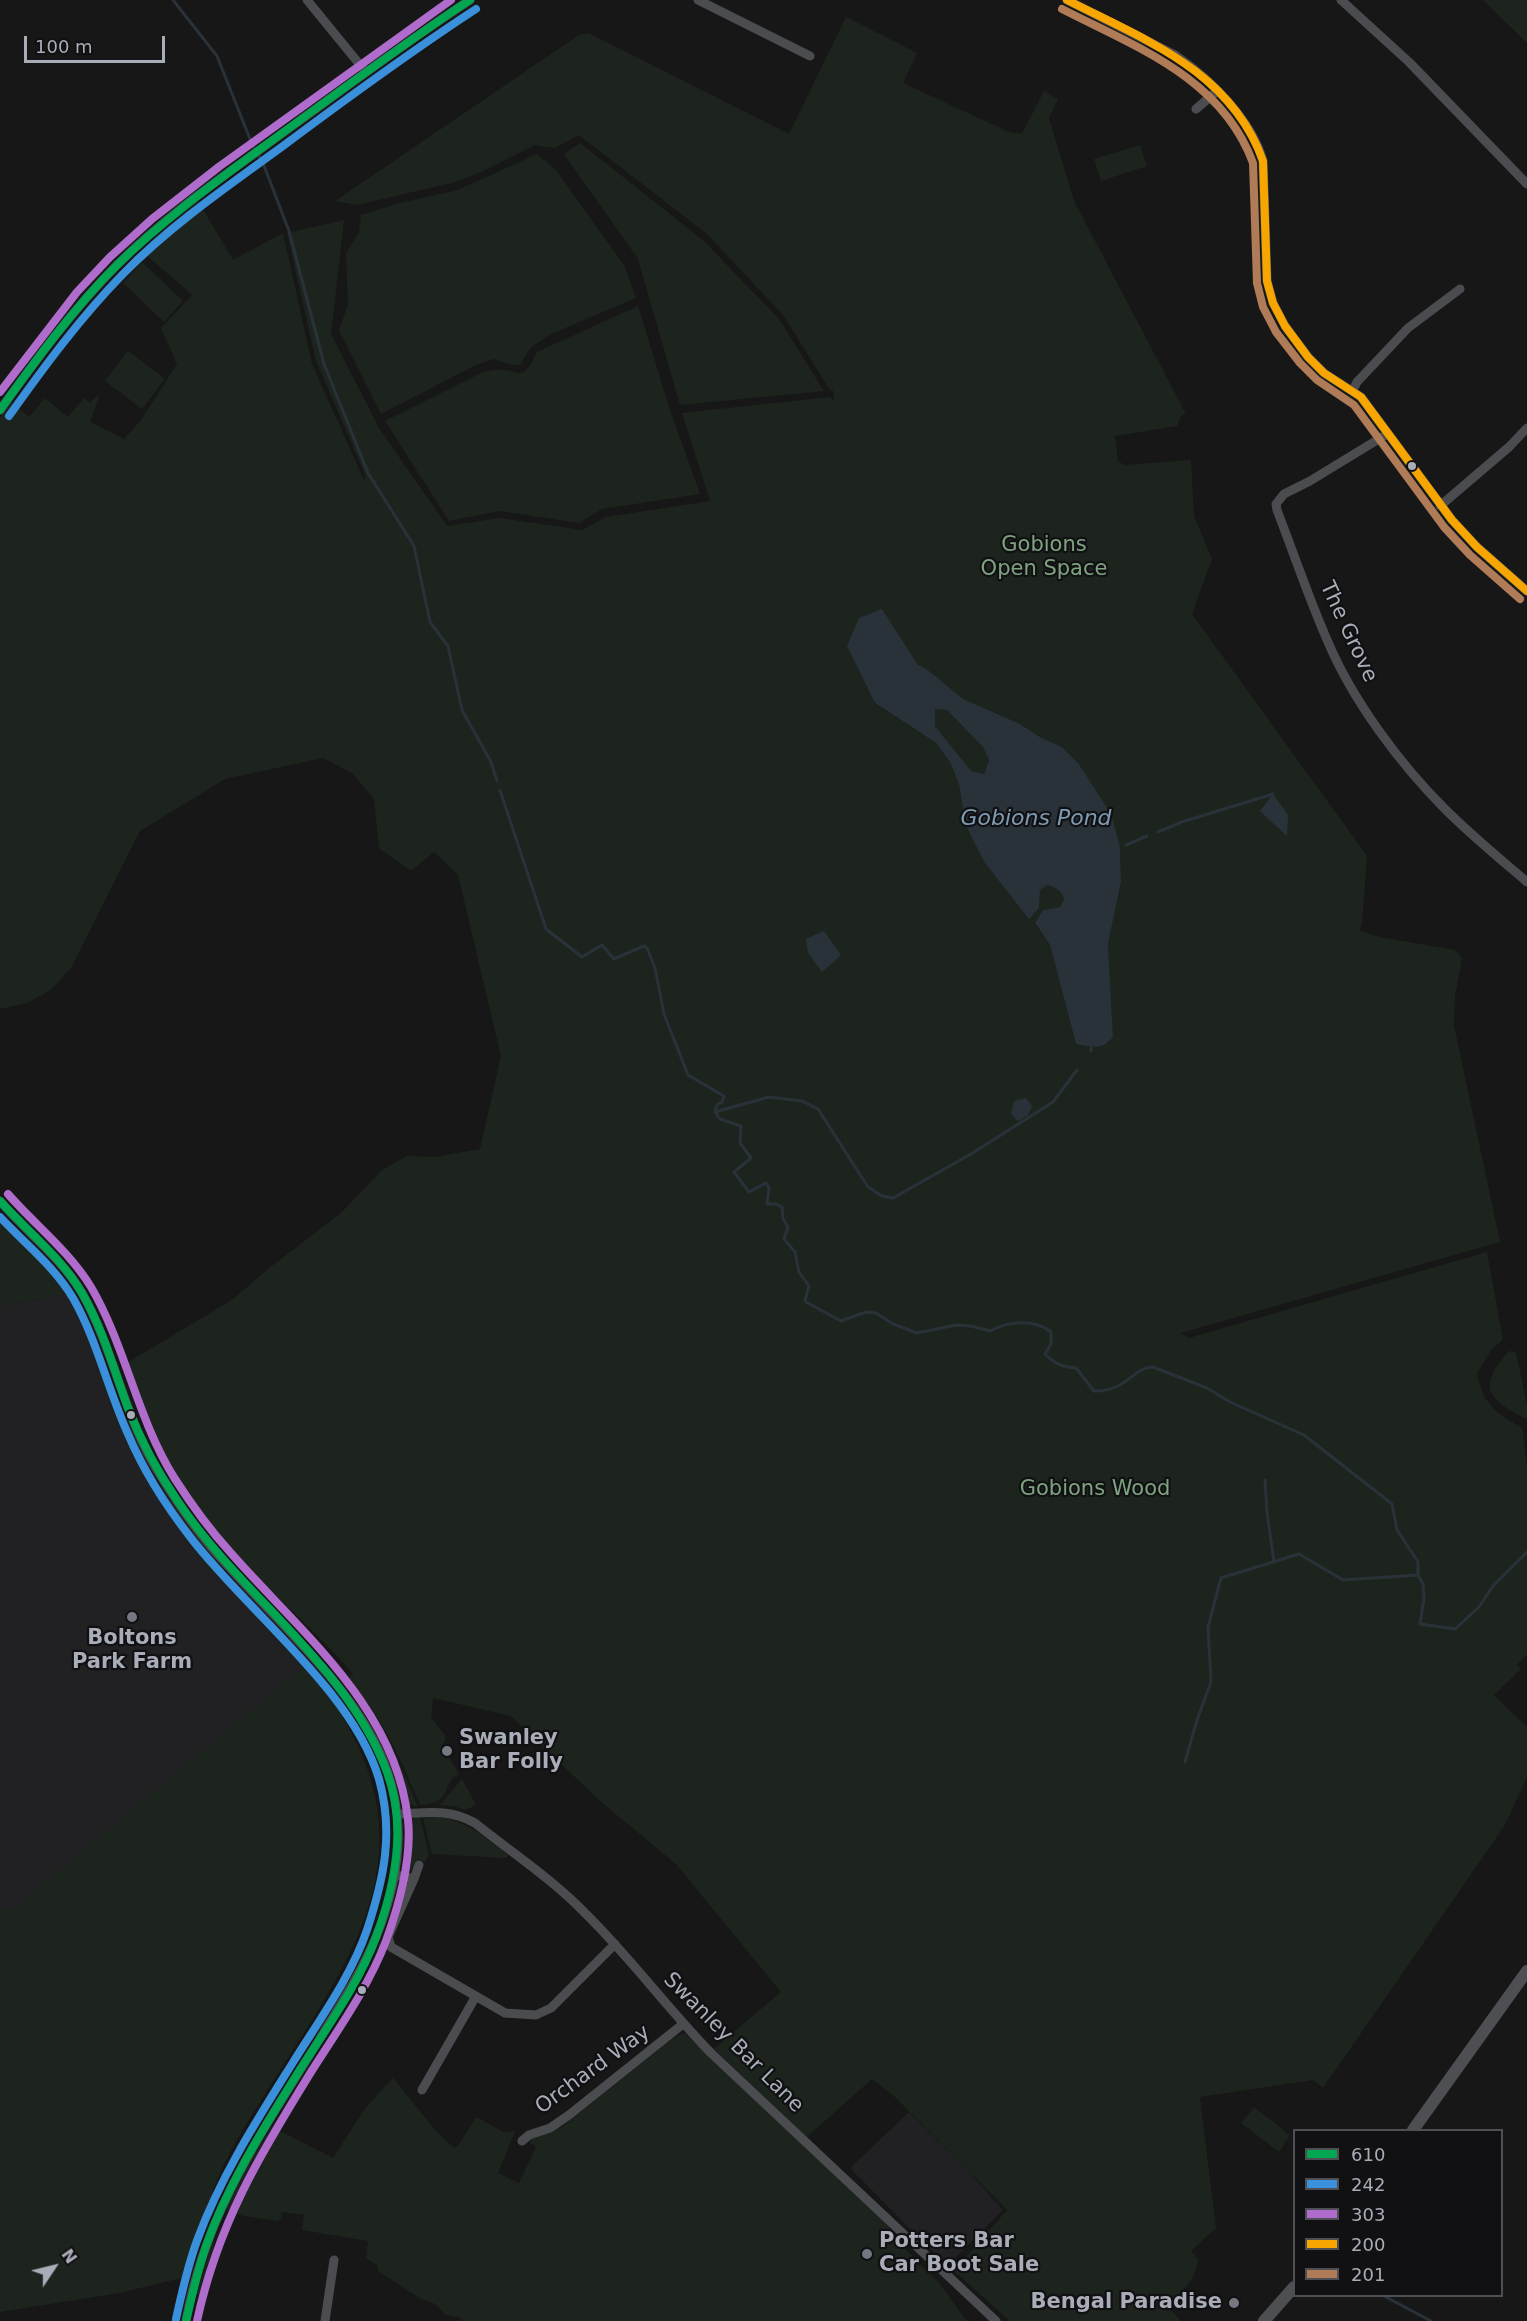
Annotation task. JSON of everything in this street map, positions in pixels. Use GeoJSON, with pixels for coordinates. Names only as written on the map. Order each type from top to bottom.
{"type":"FeatureCollection","features":[{"type":"Feature","properties":{"kind":"main road"},"geometry":{"type":"LineString","coordinates":[[1414,2129],[1527,1971]]}},
{"type":"Feature","properties":{"kind":"main road"},"geometry":{"type":"LineString","coordinates":[[1264,2321],[1293,2288]]}},
{"type":"Feature","properties":{"kind":"street"},"geometry":{"type":"LineString","coordinates":[[307,0],[365,71]]}},
{"type":"Feature","properties":{"kind":"street"},"geometry":{"type":"LineString","coordinates":[[0,411],[66,322],[116,266],[152,231],[365,71],[470,0]]}},
{"type":"Feature","properties":{"kind":"street"},"geometry":{"type":"LineString","coordinates":[[698,0],[810,56]]}},
{"type":"Feature","properties":{"kind":"street"},"geometry":{"type":"LineString","coordinates":[[1067,0],[1175,55],[1191,66],[1217,91],[1251,133],[1260,149],[1263,161],[1266,267],[1273,303],[1285,326],[1308,357],[1324,373],[1361,397],[1440,506],[1477,547],[1527,591]]}},
{"type":"Feature","properties":{"kind":"street"},"geometry":{"type":"LineString","coordinates":[[1341,0],[1443,96],[1527,184]]}},
{"type":"Feature","properties":{"kind":"street"},"geometry":{"type":"LineString","coordinates":[[1196,109],[1217,91]]}},
{"type":"Feature","properties":{"kind":"street"},"geometry":{"type":"LineString","coordinates":[[1353,390],[1408,327],[1460,289]]}},
{"type":"Feature","properties":{"kind":"street"},"geometry":{"type":"LineString","coordinates":[[1440,506],[1509,447],[1527,428]]}},
{"type":"Feature","properties":{"kind":"street","name":"The Grove"},"geometry":{"type":"LineString","coordinates":[[1387,434],[1310,481],[1284,494],[1276,504],[1277,510],[1328,642],[1354,692],[1408,767],[1443,808],[1527,882]]}},
{"type":"Feature","properties":{"kind":"street"},"geometry":{"type":"LineString","coordinates":[[0,1201],[56,1258],[83,1295],[145,1449],[185,1512],[227,1565],[327,1671],[355,1707],[374,1737],[394,1789],[399,1837],[396,1875],[388,1907],[358,1974],[247,2157],[219,2209],[199,2263],[186,2321]]}},
{"type":"Feature","properties":{"kind":"street","name":"Swanley Bar Lane"},"geometry":{"type":"LineString","coordinates":[[398,1814],[440,1811],[459,1814],[475,1823],[573,1901],[615,1944],[683,2024],[996,2321]]}},
{"type":"Feature","properties":{"kind":"street"},"geometry":{"type":"LineString","coordinates":[[419,1865],[387,1937],[388,1943],[391,1947],[512,2015],[536,2015],[551,2008],[615,1944]]}},
{"type":"Feature","properties":{"kind":"street"},"geometry":{"type":"LineString","coordinates":[[396,1875],[414,1879]]}},
{"type":"Feature","properties":{"kind":"street"},"geometry":{"type":"LineString","coordinates":[[422,2090],[476,1996]]}},
{"type":"Feature","properties":{"kind":"street","name":"Orchard Way"},"geometry":{"type":"LineString","coordinates":[[522,2141],[529,2134],[550,2128],[569,2115],[683,2024]]}},
{"type":"Feature","properties":{"kind":"street"},"geometry":{"type":"LineString","coordinates":[[325,2321],[334,2260]]}},
{"type":"Feature","properties":{"kind":"shaded area","name":"Boltons Park Farm"},"geometry":{"type":"Polygon","coordinates":[[[74,1292],[123,1411],[158,1484],[223,1569],[306,1665],[10,1911],[0,1903],[0,1307],[74,1292]]]}},
{"type":"Feature","properties":{"kind":"shaded area"},"geometry":{"type":"Polygon","coordinates":[[[909,2112],[1003,2210],[947,2266],[850,2168],[909,2112]]]}},
{"type":"Feature","properties":{"kind":"green space"},"geometry":{"type":"Polygon","coordinates":[[[1483,0],[1527,0],[1527,43],[1483,0]]]}},
{"type":"Feature","properties":{"kind":"green space"},"geometry":{"type":"Polygon","coordinates":[[[846,17],[917,53],[903,83],[1009,132],[1022,134],[1044,91],[1058,99],[1049,118],[1074,201],[1186,414],[1181,416],[1177,426],[1115,436],[1118,461],[1124,465],[1191,460],[1194,516],[1212,559],[1192,614],[1367,856],[1362,924],[1359,930],[1379,937],[1455,950],[1462,958],[1455,996],[1454,1025],[1500,1242],[1181,1333],[1189,1338],[1487,1252],[1503,1340],[1492,1349],[1477,1373],[1487,1400],[1497,1412],[1522,1428],[1527,1467],[1527,1654],[1517,1665],[1521,1669],[1494,1695],[1527,1727],[1527,1777],[1505,1825],[1323,2088],[1313,2080],[1200,2097],[1216,2228],[1191,2251],[1198,2259],[1195,2273],[1167,2306],[1181,2321],[1010,2321],[954,2271],[1007,2210],[895,2097],[872,2079],[807,2137],[714,2049],[781,1992],[676,1864],[600,1801],[511,1716],[433,1698],[431,1718],[445,1735],[445,1742],[441,1745],[459,1774],[453,1778],[438,1801],[420,1805],[382,1725],[350,1682],[350,1674],[354,1675],[222,1542],[182,1494],[155,1448],[122,1366],[232,1300],[273,1265],[340,1214],[382,1170],[407,1156],[435,1157],[480,1149],[501,1056],[458,875],[434,852],[411,871],[379,848],[374,799],[352,773],[323,758],[225,779],[140,831],[71,968],[51,990],[27,1003],[0,1009],[0,417],[11,402],[29,417],[45,398],[68,417],[84,398],[90,403],[97,396],[99,397],[90,422],[124,439],[141,420],[177,364],[161,328],[192,295],[142,251],[157,235],[198,201],[233,260],[283,233],[312,364],[364,480],[366,477],[316,361],[287,233],[344,220],[331,334],[379,428],[447,526],[499,518],[582,530],[606,517],[710,501],[682,413],[830,397],[834,401],[833,390],[830,390],[783,315],[707,234],[579,135],[555,148],[535,145],[456,182],[357,205],[335,201],[579,35],[588,33],[789,134],[846,17]],[[882,609],[874,703],[936,743],[950,762],[959,784],[966,826],[1039,908],[1040,890],[1047,884],[1062,894],[1064,900],[1060,907],[1043,910],[1035,924],[1050,945],[1076,1044],[1109,1043],[1113,1037],[1108,944],[1121,882],[1120,847],[1078,763],[1062,747],[1020,724],[963,699],[918,665],[882,609]]]}},
{"type":"Feature","properties":{"kind":"green space"},"geometry":{"type":"Polygon","coordinates":[[[580,143],[703,240],[779,319],[824,391],[680,405],[638,259],[564,154],[580,143]]]}},
{"type":"Feature","properties":{"kind":"green space"},"geometry":{"type":"Polygon","coordinates":[[[1140,145],[1147,166],[1101,181],[1094,159],[1140,145]]]}},
{"type":"Feature","properties":{"kind":"green space"},"geometry":{"type":"Polygon","coordinates":[[[537,154],[556,170],[624,265],[636,298],[551,334],[531,347],[520,365],[494,359],[476,365],[381,414],[339,330],[348,305],[346,253],[359,232],[361,215],[396,204],[458,190],[537,154]]]}},
{"type":"Feature","properties":{"kind":"green space"},"geometry":{"type":"Polygon","coordinates":[[[142,262],[183,301],[164,322],[123,283],[142,262]]]}},
{"type":"Feature","properties":{"kind":"green space"},"geometry":{"type":"Polygon","coordinates":[[[638,306],[671,413],[700,494],[602,509],[579,523],[500,511],[449,521],[385,421],[481,373],[495,370],[523,372],[537,352],[638,306]]]}},
{"type":"Feature","properties":{"kind":"green space"},"geometry":{"type":"Polygon","coordinates":[[[128,351],[165,379],[142,409],[105,381],[128,351]]]}},
{"type":"Feature","properties":{"kind":"green space"},"geometry":{"type":"Polygon","coordinates":[[[934,709],[947,710],[983,747],[989,760],[984,774],[971,771],[935,726],[934,709]]]}},
{"type":"Feature","properties":{"kind":"green space"},"geometry":{"type":"Polygon","coordinates":[[[0,1215],[41,1252],[74,1292],[0,1307],[0,1215]]]}},
{"type":"Feature","properties":{"kind":"green space"},"geometry":{"type":"Polygon","coordinates":[[[1509,1351],[1516,1352],[1527,1406],[1527,1419],[1495,1399],[1491,1391],[1492,1374],[1509,1351]]]}},
{"type":"Feature","properties":{"kind":"green space"},"geometry":{"type":"Polygon","coordinates":[[[111,1408],[120,1408],[123,1411],[148,1467],[148,1472],[142,1478],[111,1408]]]}},
{"type":"Feature","properties":{"kind":"green space"},"geometry":{"type":"Polygon","coordinates":[[[146,1483],[158,1484],[216,1560],[216,1567],[211,1574],[146,1483]]]}},
{"type":"Feature","properties":{"kind":"green space"},"geometry":{"type":"Polygon","coordinates":[[[306,1665],[353,1736],[376,1801],[378,1861],[364,1919],[338,1976],[228,2157],[209,2201],[186,2277],[119,2293],[0,2312],[0,1903],[10,1911],[306,1665]]]}},
{"type":"Feature","properties":{"kind":"green space"},"geometry":{"type":"Polygon","coordinates":[[[335,1671],[374,1714],[392,1746],[418,1807],[406,1801],[373,1725],[335,1671]]]}},
{"type":"Feature","properties":{"kind":"green space"},"geometry":{"type":"Polygon","coordinates":[[[462,1779],[476,1805],[465,1810],[440,1805],[462,1779]]]}},
{"type":"Feature","properties":{"kind":"green space"},"geometry":{"type":"Polygon","coordinates":[[[420,1817],[429,1854],[425,1862],[418,1859],[413,1869],[406,1871],[403,1867],[405,1830],[413,1819],[420,1817]]]}},
{"type":"Feature","properties":{"kind":"green space"},"geometry":{"type":"Polygon","coordinates":[[[440,1817],[459,1822],[485,1837],[509,1855],[506,1858],[432,1854],[423,1818],[440,1817]]]}},
{"type":"Feature","properties":{"kind":"green space"},"geometry":{"type":"Polygon","coordinates":[[[404,1881],[407,1886],[393,1915],[385,1944],[377,1958],[375,1954],[389,1922],[401,1882],[404,1881]]]}},
{"type":"Feature","properties":{"kind":"green space"},"geometry":{"type":"Polygon","coordinates":[[[684,2033],[890,2224],[889,2229],[885,2232],[891,2235],[940,2284],[967,2321],[463,2321],[459,2317],[446,2315],[435,2304],[420,2298],[378,2271],[378,2266],[366,2258],[368,2241],[302,2230],[304,2215],[282,2212],[281,2219],[277,2221],[235,2213],[280,2131],[333,2158],[366,2107],[393,2078],[436,2131],[454,2148],[458,2146],[476,2117],[504,2132],[515,2131],[498,2173],[519,2183],[536,2147],[530,2143],[531,2138],[562,2127],[672,2039],[684,2033]]]}},
{"type":"Feature","properties":{"kind":"green space"},"geometry":{"type":"Polygon","coordinates":[[[1254,2107],[1290,2135],[1279,2152],[1241,2123],[1254,2107]]]}},
{"type":"Feature","properties":{"kind":"green space"},"geometry":{"type":"Polygon","coordinates":[[[275,2122],[277,2123],[229,2210],[226,2207],[248,2164],[275,2122]]]}},
{"type":"Feature","properties":{"kind":"green space"},"geometry":{"type":"Polygon","coordinates":[[[215,2240],[200,2296],[197,2293],[212,2241],[215,2240]]]}},
{"type":"Feature","properties":{"kind":"water","name":"Gobions Pond"},"geometry":{"type":"Polygon","coordinates":[[[882,609],[918,665],[925,668],[963,699],[1020,724],[1062,747],[1078,763],[1111,814],[1120,847],[1121,882],[1108,944],[1113,1037],[1106,1044],[1092,1047],[1076,1044],[1050,945],[1035,923],[1043,910],[1060,907],[1064,900],[1062,894],[1056,888],[1047,885],[1040,890],[1039,908],[1029,919],[985,863],[966,826],[959,784],[950,762],[936,743],[875,703],[847,646],[859,618],[882,609]],[[935,709],[935,726],[971,771],[984,774],[989,760],[983,747],[947,710],[935,709]]]}},
{"type":"Feature","properties":{"kind":"water"},"geometry":{"type":"Polygon","coordinates":[[[1273,794],[1288,815],[1287,836],[1260,811],[1273,794]]]}},
{"type":"Feature","properties":{"kind":"water"},"geometry":{"type":"Polygon","coordinates":[[[824,931],[841,955],[822,972],[808,953],[806,939],[824,931]]]}},
{"type":"Feature","properties":{"kind":"water"},"geometry":{"type":"Polygon","coordinates":[[[1026,1098],[1032,1106],[1028,1115],[1018,1121],[1011,1114],[1014,1101],[1026,1098]]]}},
{"type":"Feature","properties":{"kind":"waterway"},"geometry":{"type":"LineString","coordinates":[[173,0],[217,56],[252,144],[263,163],[289,231],[324,364],[368,473],[414,546],[430,622],[448,646],[462,710],[491,762],[497,781]]}},
{"type":"Feature","properties":{"kind":"waterway"},"geometry":{"type":"LineString","coordinates":[[500,790],[546,929],[582,957],[602,945],[614,959],[644,946],[647,948],[655,968],[664,1014],[688,1075],[724,1096],[715,1112],[720,1119],[741,1126],[740,1143],[751,1158],[734,1172],[749,1192],[766,1183],[769,1188],[767,1204],[782,1207],[783,1219],[788,1227],[784,1239],[795,1252],[799,1272],[809,1286],[806,1302],[841,1321],[866,1312],[876,1313],[893,1324],[917,1333],[956,1325],[990,1331],[1013,1323],[1037,1325],[1051,1332],[1051,1344],[1045,1354],[1059,1364],[1076,1368],[1094,1391],[1114,1388],[1140,1371],[1153,1367],[1207,1388],[1230,1402],[1304,1435],[1392,1504],[1397,1530],[1418,1562],[1418,1575],[1423,1584],[1424,1598],[1420,1624],[1455,1629],[1479,1607],[1493,1586],[1527,1552]]}},
{"type":"Feature","properties":{"kind":"waterway"},"geometry":{"type":"LineString","coordinates":[[1158,832],[1182,822],[1273,794]]}},
{"type":"Feature","properties":{"kind":"waterway"},"geometry":{"type":"LineString","coordinates":[[1126,845],[1147,836]]}},
{"type":"Feature","properties":{"kind":"waterway"},"geometry":{"type":"LineString","coordinates":[[715,1112],[769,1097],[802,1101],[818,1109],[868,1187],[882,1196],[893,1198],[971,1154],[1053,1102],[1077,1070]]}},
{"type":"Feature","properties":{"kind":"waterway"},"geometry":{"type":"LineString","coordinates":[[1265,1480],[1274,1562]]}},
{"type":"Feature","properties":{"kind":"waterway"},"geometry":{"type":"LineString","coordinates":[[1185,1762],[1211,1682],[1208,1627],[1221,1578],[1299,1554],[1343,1580],[1418,1575]]}},
{"type":"Feature","properties":{"kind":"waterway"},"geometry":{"type":"LineString","coordinates":[[1386,2297],[1431,2321]]}},
{"type":"Feature","properties":{"kind":"transit line","name":"303"},"geometry":{"type":"LineString","coordinates":[[0,392],[77,292],[110,257],[152,219],[220,166],[451,0]]}},
{"type":"Feature","properties":{"kind":"transit line","name":"610"},"geometry":{"type":"LineString","coordinates":[[0,410],[85,299],[136,247],[196,197],[281,134],[470,0]]}},
{"type":"Feature","properties":{"kind":"transit line","name":"200"},"geometry":{"type":"LineString","coordinates":[[1067,0],[1126,29],[1182,62],[1207,81],[1230,104],[1249,130],[1263,161],[1267,281],[1273,303],[1285,326],[1308,357],[1324,373],[1361,397],[1452,520],[1477,547],[1527,591]]}},
{"type":"Feature","properties":{"kind":"transit line","name":"242"},"geometry":{"type":"LineString","coordinates":[[9,416],[77,325],[141,256],[221,191],[354,93],[476,9]]}},
{"type":"Feature","properties":{"kind":"transit line","name":"201"},"geometry":{"type":"LineString","coordinates":[[1062,9],[1174,68],[1220,108],[1239,134],[1253,163],[1257,283],[1263,307],[1276,332],[1300,363],[1317,380],[1354,405],[1444,527],[1470,555],[1520,599]]}},
{"type":"Feature","properties":{"kind":"transit line","name":"303"},"geometry":{"type":"LineString","coordinates":[[8,1194],[62,1250],[91,1287],[114,1334],[151,1432],[162,1456],[187,1498],[222,1543],[314,1642],[365,1707],[385,1742],[400,1779],[408,1820],[408,1850],[400,1897],[379,1958],[352,2009],[274,2133],[242,2192],[216,2253],[197,2321]]}},
{"type":"Feature","properties":{"kind":"transit line","name":"610"},"geometry":{"type":"LineString","coordinates":[[0,1201],[65,1268],[82,1293],[102,1335],[138,1432],[177,1500],[202,1534],[319,1663],[346,1697],[369,1733],[387,1772],[393,1792],[397,1834],[393,1876],[383,1917],[369,1955],[351,1990],[298,2073],[236,2179],[206,2246],[186,2321]]}},
{"type":"Feature","properties":{"kind":"transit line","name":"242"},"geometry":{"type":"LineString","coordinates":[[0,1217],[48,1265],[73,1298],[89,1331],[134,1448],[164,1501],[214,1566],[323,1683],[347,1714],[366,1746],[379,1779],[383,1799],[386,1818],[385,1855],[373,1911],[360,1948],[333,1999],[253,2127],[217,2193],[194,2248],[176,2319]]}},
{"type":"Feature","properties":{"kind":"place","name":"Boltons Park Farm"},"geometry":{"type":"Point","coordinates":[132,1617]}},
{"type":"Feature","properties":{"kind":"place","name":"Swanley Bar Folly"},"geometry":{"type":"Point","coordinates":[447,1751]}},
{"type":"Feature","properties":{"kind":"place","name":"Potters Bar Car Boot Sale"},"geometry":{"type":"Point","coordinates":[867,2254]}},
{"type":"Feature","properties":{"kind":"place","name":"Bengal Paradise"},"geometry":{"type":"Point","coordinates":[1234,2303]}},
{"type":"Feature","properties":{"kind":"park label","name":"Gobions Open Space"},"geometry":{"type":"Point","coordinates":[1044,558]}},
{"type":"Feature","properties":{"kind":"park label","name":"Gobions Wood"},"geometry":{"type":"Point","coordinates":[1095,1490]}}]}
